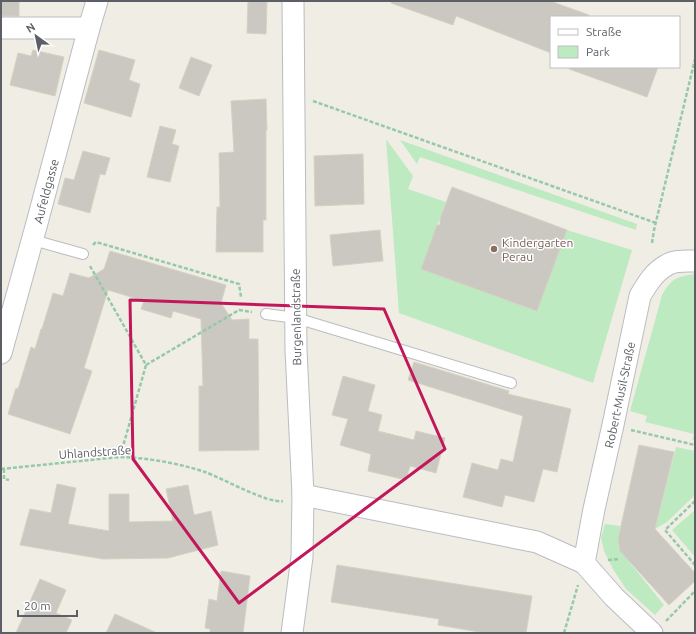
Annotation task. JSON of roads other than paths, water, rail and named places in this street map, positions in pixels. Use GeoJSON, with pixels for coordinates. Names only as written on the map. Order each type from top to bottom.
{"type":"FeatureCollection","features":[{"type":"Feature","properties":{"kind":"street","name":"Aufeldgasse"},"geometry":{"type":"LineString","coordinates":[[1,353],[11,303],[33,240],[97,1]]}},
{"type":"Feature","properties":{"kind":"street","name":"Burgenlandstraße"},"geometry":{"type":"LineString","coordinates":[[292,633],[302,557],[303,495],[296,318],[293,1]]}},
{"type":"Feature","properties":{"kind":"street"},"geometry":{"type":"LineString","coordinates":[[1,28],[89,28]]}},
{"type":"Feature","properties":{"kind":"street","name":"Robert-Musil-Straße"},"geometry":{"type":"LineString","coordinates":[[584,563],[594,509],[640,296],[650,279],[667,264],[695,261]]}},
{"type":"Feature","properties":{"kind":"street"},"geometry":{"type":"LineString","coordinates":[[303,495],[537,542],[584,563],[614,597],[658,628]]}},
{"type":"Feature","properties":{"kind":"lane"},"geometry":{"type":"LineString","coordinates":[[33,240],[83,254]]}},
{"type":"Feature","properties":{"kind":"lane"},"geometry":{"type":"LineString","coordinates":[[266,314],[296,318],[511,383]]}},
{"type":"Feature","properties":{"kind":"place","name":"Kindergarten Perau"},"geometry":{"type":"Point","coordinates":[494,249]}}]}
